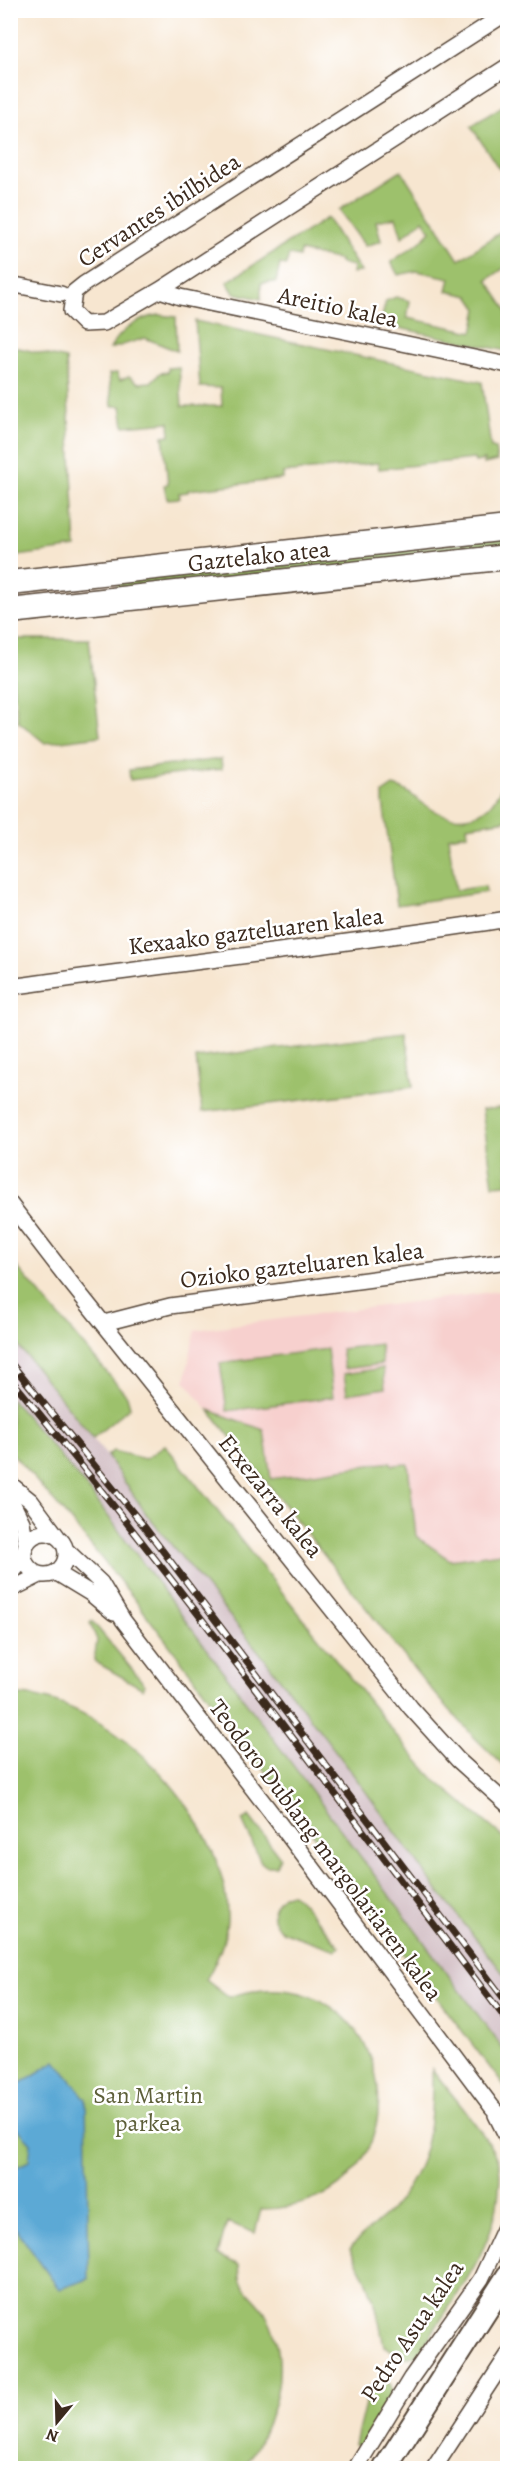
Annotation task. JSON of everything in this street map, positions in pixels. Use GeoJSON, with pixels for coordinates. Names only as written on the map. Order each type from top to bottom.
{"type":"FeatureCollection","features":[{"type":"Feature","properties":{"kind":"main road","name":"Gaztelako atea"},"geometry":{"type":"LineString","coordinates":[[10,584],[507,528]]}},
{"type":"Feature","properties":{"kind":"main road","name":"Gaztelako atea"},"geometry":{"type":"LineString","coordinates":[[10,611],[507,557]]}},
{"type":"Feature","properties":{"kind":"main road","name":"Pedro Asua kalea"},"geometry":{"type":"LineString","coordinates":[[385,2469],[507,2276]]}},
{"type":"Feature","properties":{"kind":"street","name":"Cervantes ibilbidea"},"geometry":{"type":"LineString","coordinates":[[507,12],[74,292],[71,310],[75,317],[84,324],[104,323],[160,290],[507,66]]}},
{"type":"Feature","properties":{"kind":"street"},"geometry":{"type":"LineString","coordinates":[[10,284],[61,294]]}},
{"type":"Feature","properties":{"kind":"street","name":"Areitio kalea"},"geometry":{"type":"LineString","coordinates":[[160,290],[180,297],[507,365]]}},
{"type":"Feature","properties":{"kind":"street","name":"Kexaako gazteluaren kalea"},"geometry":{"type":"LineString","coordinates":[[10,987],[507,919]]}},
{"type":"Feature","properties":{"kind":"street","name":"Etxezarra kalea"},"geometry":{"type":"LineString","coordinates":[[10,1204],[411,1708],[458,1760],[507,1805]]}},
{"type":"Feature","properties":{"kind":"street","name":"Ozioko gazteluaren kalea"},"geometry":{"type":"LineString","coordinates":[[104,1323],[170,1305],[507,1261]]}},
{"type":"Feature","properties":{"kind":"street"},"geometry":{"type":"LineString","coordinates":[[10,1484],[31,1501],[66,1550],[65,1562],[57,1573],[40,1575],[10,1590]]}},
{"type":"Feature","properties":{"kind":"street"},"geometry":{"type":"LineString","coordinates":[[10,1498],[22,1522],[29,1569],[40,1575]]}},
{"type":"Feature","properties":{"kind":"street"},"geometry":{"type":"LineString","coordinates":[[10,1575],[39,1534],[57,1536]]}},
{"type":"Feature","properties":{"kind":"street","name":"Teodoro Dublang margolariaren kalea"},"geometry":{"type":"LineString","coordinates":[[66,1550],[101,1583],[123,1620],[507,2124]]}},
{"type":"Feature","properties":{"kind":"street","name":"Teodoro Dublang margolariaren kalea"},"geometry":{"type":"LineString","coordinates":[[57,1573],[90,1593],[123,1620]]}},
{"type":"Feature","properties":{"kind":"street","name":"Teodoro Dublang margolariaren kalea"},"geometry":{"type":"LineString","coordinates":[[492,2107],[507,2139]]}},
{"type":"Feature","properties":{"kind":"street","name":"Pedro Asua kalea"},"geometry":{"type":"LineString","coordinates":[[357,2469],[411,2378],[481,2279],[507,2221]]}},
{"type":"Feature","properties":{"kind":"street"},"geometry":{"type":"LineString","coordinates":[[434,2469],[507,2355]]}},
{"type":"Feature","properties":{"kind":"shaded area"},"geometry":{"type":"Polygon","coordinates":[[[507,1290],[507,1552],[450,1560],[416,1536],[273,1491],[185,1381],[195,1330],[507,1290]]]}},
{"type":"Feature","properties":{"kind":"shaded area"},"geometry":{"type":"Polygon","coordinates":[[[10,1337],[107,1456],[147,1515],[260,1653],[347,1766],[439,1892],[507,1978],[507,2054],[85,1485],[11,1399],[10,1337]]]}},
{"type":"Feature","properties":{"kind":"green space"},"geometry":{"type":"Polygon","coordinates":[[[507,103],[507,158],[501,163],[503,166],[499,169],[471,126],[507,103]]]}},
{"type":"Feature","properties":{"kind":"green space"},"geometry":{"type":"Polygon","coordinates":[[[401,170],[459,260],[507,228],[507,266],[487,280],[507,310],[507,351],[380,324],[386,301],[396,297],[410,301],[407,318],[473,332],[478,309],[469,296],[447,291],[450,278],[417,271],[398,275],[391,262],[420,242],[431,231],[423,220],[402,237],[396,217],[376,221],[381,241],[365,246],[339,210],[401,170]]]}},
{"type":"Feature","properties":{"kind":"green space"},"geometry":{"type":"Polygon","coordinates":[[[327,218],[361,272],[352,273],[353,266],[340,263],[340,260],[300,251],[299,257],[289,255],[286,265],[280,264],[276,282],[261,283],[261,299],[234,293],[227,282],[327,218]]]}},
{"type":"Feature","properties":{"kind":"green space"},"geometry":{"type":"Polygon","coordinates":[[[159,315],[176,317],[177,351],[145,338],[110,349],[130,326],[159,315]]]}},
{"type":"Feature","properties":{"kind":"green space"},"geometry":{"type":"Polygon","coordinates":[[[195,321],[482,382],[491,448],[495,448],[497,461],[484,464],[484,460],[475,462],[474,459],[379,469],[378,463],[283,473],[283,479],[188,490],[188,492],[179,493],[180,498],[167,499],[164,485],[168,484],[163,436],[170,435],[169,422],[124,426],[121,406],[112,406],[109,374],[117,373],[120,380],[129,376],[139,383],[151,382],[160,373],[168,372],[168,368],[179,367],[182,406],[222,406],[221,388],[200,387],[195,321]]]}},
{"type":"Feature","properties":{"kind":"green space"},"geometry":{"type":"Polygon","coordinates":[[[10,346],[66,359],[76,548],[11,557],[10,346]]]}},
{"type":"Feature","properties":{"kind":"green space"},"geometry":{"type":"Polygon","coordinates":[[[507,538],[507,550],[117,590],[117,580],[507,538]]]}},
{"type":"Feature","properties":{"kind":"green space"},"geometry":{"type":"Polygon","coordinates":[[[11,639],[89,639],[100,736],[45,743],[18,721],[11,665],[11,639]]]}},
{"type":"Feature","properties":{"kind":"green space"},"geometry":{"type":"Polygon","coordinates":[[[221,759],[222,769],[130,780],[129,770],[221,759]]]}},
{"type":"Feature","properties":{"kind":"green space"},"geometry":{"type":"Polygon","coordinates":[[[507,780],[507,820],[467,826],[468,834],[448,837],[456,890],[485,886],[486,892],[397,905],[383,793],[393,786],[407,791],[441,814],[457,818],[481,812],[489,806],[507,780]]]}},
{"type":"Feature","properties":{"kind":"green space"},"geometry":{"type":"Polygon","coordinates":[[[406,1033],[413,1087],[202,1112],[196,1058],[406,1033]]]}},
{"type":"Feature","properties":{"kind":"green space"},"geometry":{"type":"Polygon","coordinates":[[[507,1107],[507,1184],[493,1185],[482,1110],[507,1107]]]}},
{"type":"Feature","properties":{"kind":"green space"},"geometry":{"type":"Polygon","coordinates":[[[11,1260],[127,1396],[130,1407],[93,1438],[11,1337],[11,1260]]]}},
{"type":"Feature","properties":{"kind":"green space"},"geometry":{"type":"Polygon","coordinates":[[[380,1344],[382,1364],[344,1369],[341,1349],[380,1344]]]}},
{"type":"Feature","properties":{"kind":"green space"},"geometry":{"type":"Polygon","coordinates":[[[327,1349],[333,1397],[227,1411],[220,1363],[327,1349]]]}},
{"type":"Feature","properties":{"kind":"green space"},"geometry":{"type":"Polygon","coordinates":[[[383,1368],[385,1388],[347,1394],[344,1374],[383,1368]]]}},
{"type":"Feature","properties":{"kind":"green space"},"geometry":{"type":"Polygon","coordinates":[[[11,1399],[85,1485],[507,2054],[507,2090],[132,1596],[11,1452],[11,1399]]]}},
{"type":"Feature","properties":{"kind":"green space"},"geometry":{"type":"Polygon","coordinates":[[[209,1410],[264,1430],[271,1479],[391,1462],[392,1465],[408,1464],[416,1536],[450,1560],[507,1552],[507,1769],[475,1738],[423,1680],[209,1410]]]}},
{"type":"Feature","properties":{"kind":"green space"},"geometry":{"type":"Polygon","coordinates":[[[165,1445],[403,1744],[436,1781],[507,1840],[507,1978],[439,1892],[347,1766],[260,1653],[147,1515],[107,1456],[113,1451],[145,1459],[165,1445]]]}},
{"type":"Feature","properties":{"kind":"green space"},"geometry":{"type":"Polygon","coordinates":[[[92,1621],[145,1685],[143,1689],[94,1661],[97,1640],[90,1623],[92,1621]]]}},
{"type":"Feature","properties":{"kind":"green space","name":"San Martin parkea"},"geometry":{"type":"Polygon","coordinates":[[[19,1695],[56,1702],[93,1719],[128,1743],[160,1773],[188,1807],[209,1844],[223,1882],[227,1920],[220,1951],[206,1980],[228,1997],[287,1991],[332,2007],[362,2040],[377,2083],[376,2128],[356,2168],[318,2198],[261,2209],[255,2233],[227,2222],[218,2255],[239,2265],[241,2282],[265,2312],[274,2332],[278,2352],[277,2393],[272,2412],[264,2432],[243,2468],[11,2468],[10,1696],[19,1695]]]}},
{"type":"Feature","properties":{"kind":"green space"},"geometry":{"type":"Polygon","coordinates":[[[249,1816],[280,1857],[276,1866],[266,1866],[261,1862],[242,1820],[249,1816]]]}},
{"type":"Feature","properties":{"kind":"green space"},"geometry":{"type":"Polygon","coordinates":[[[292,1894],[340,1947],[336,1950],[284,1932],[279,1928],[273,1919],[274,1910],[283,1895],[292,1894]]]}},
{"type":"Feature","properties":{"kind":"green space"},"geometry":{"type":"Polygon","coordinates":[[[432,2069],[479,2128],[494,2153],[500,2169],[499,2187],[496,2212],[481,2254],[422,2349],[414,2356],[405,2358],[384,2346],[376,2307],[366,2279],[350,2249],[390,2211],[403,2195],[421,2162],[429,2127],[432,2069]]]}},
{"type":"Feature","properties":{"kind":"green space"},"geometry":{"type":"Polygon","coordinates":[[[380,2380],[391,2385],[392,2395],[361,2446],[355,2444],[369,2387],[380,2380]]]}},
{"type":"Feature","properties":{"kind":"water"},"geometry":{"type":"Polygon","coordinates":[[[56,2061],[86,2099],[89,2279],[59,2289],[11,2222],[11,2170],[29,2161],[31,2143],[18,2129],[11,2130],[11,2089],[56,2061]]]}},
{"type":"Feature","properties":{"kind":"railway"},"geometry":{"type":"LineString","coordinates":[[10,1362],[143,1525],[508,2004]]}},
{"type":"Feature","properties":{"kind":"railway"},"geometry":{"type":"LineString","coordinates":[[10,1378],[138,1536],[508,2022]]}}]}
